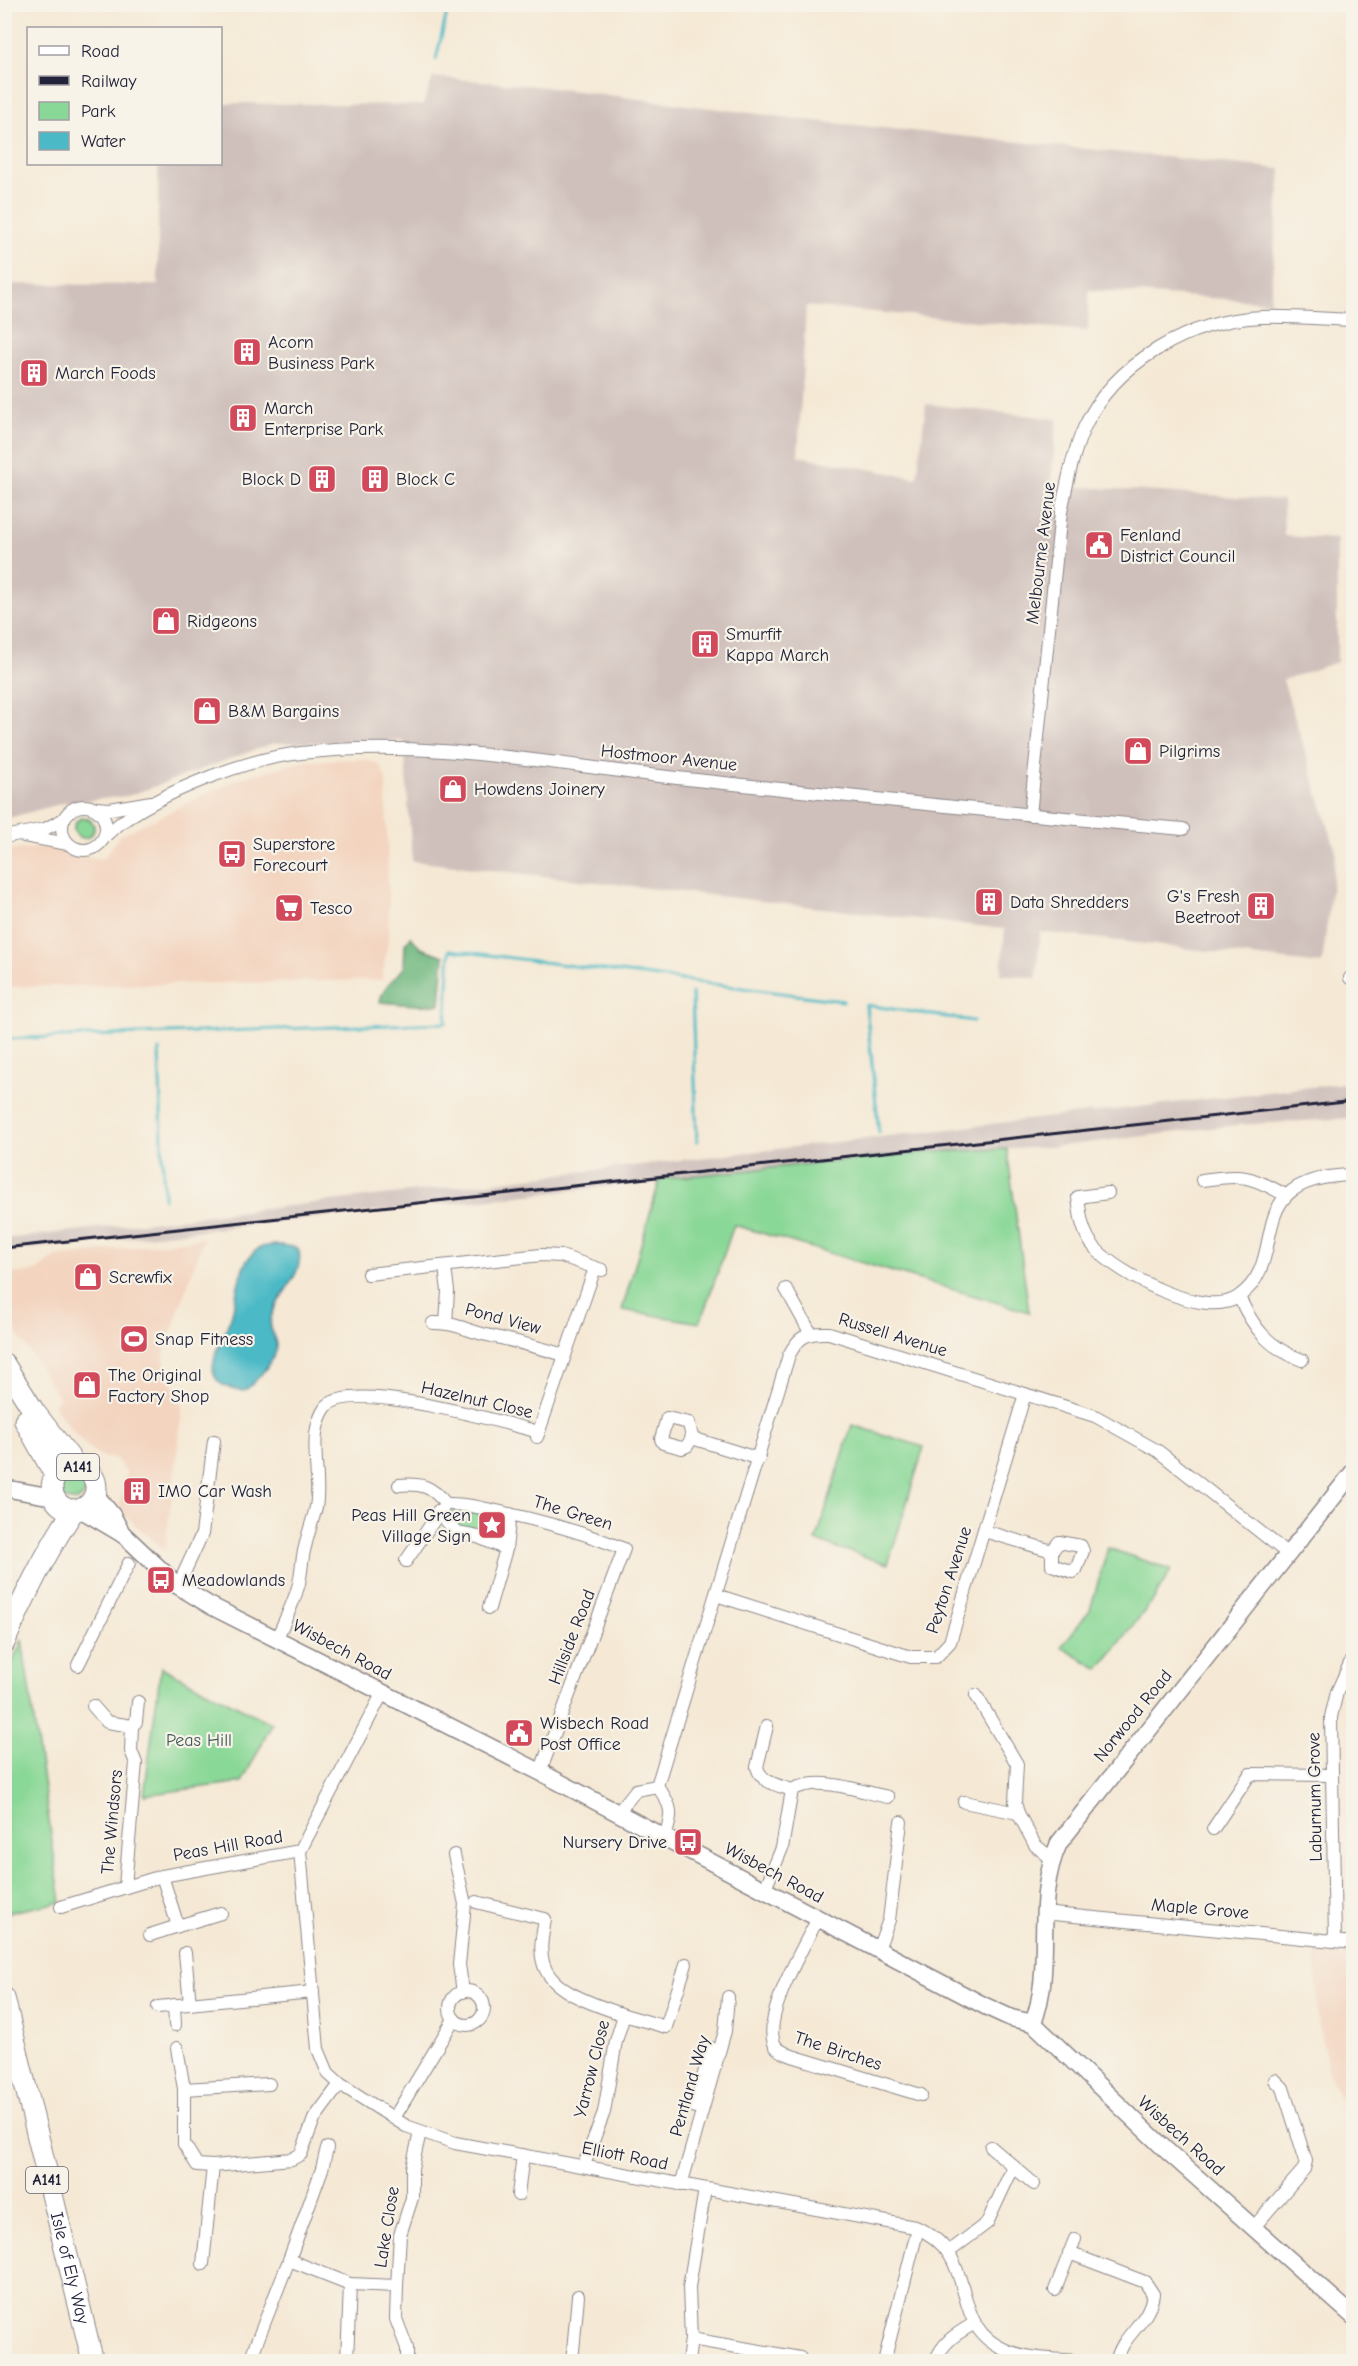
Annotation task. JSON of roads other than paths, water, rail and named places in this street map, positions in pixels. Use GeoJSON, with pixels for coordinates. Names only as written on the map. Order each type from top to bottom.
{"type":"FeatureCollection","features":[{"type":"Feature","properties":{"kind":"highway","name":"A141"},"geometry":{"type":"LineString","coordinates":[[4,1364],[35,1413],[76,1466],[93,1477],[67,1495]]}},
{"type":"Feature","properties":{"kind":"highway","name":"A141"},"geometry":{"type":"LineString","coordinates":[[4,1391],[35,1436],[67,1495]]}},
{"type":"Feature","properties":{"kind":"highway","name":"A141"},"geometry":{"type":"LineString","coordinates":[[67,1495],[65,1468],[76,1466]]}},
{"type":"Feature","properties":{"kind":"highway"},"geometry":{"type":"LineString","coordinates":[[4,1643],[54,1540],[67,1495]]}},
{"type":"Feature","properties":{"kind":"highway","name":"Isle of Ely Way"},"geometry":{"type":"LineString","coordinates":[[4,1998],[93,2361]]}},
{"type":"Feature","properties":{"kind":"main road","name":"Norwood Road"},"geometry":{"type":"LineString","coordinates":[[1033,2023],[1041,2002],[1043,1913],[1052,1859],[1059,1843],[1085,1807],[1353,1471]]}},
{"type":"Feature","properties":{"kind":"main road"},"geometry":{"type":"LineString","coordinates":[[10,1489],[67,1495]]}},
{"type":"Feature","properties":{"kind":"main road","name":"Wisbech Road"},"geometry":{"type":"LineString","coordinates":[[67,1495],[112,1515],[124,1535],[178,1586],[211,1606],[540,1772],[1011,2019],[1033,2023],[1166,2150],[1353,2317]]}},
{"type":"Feature","properties":{"kind":"street","name":"Melbourne Avenue"},"geometry":{"type":"LineString","coordinates":[[1030,815],[1061,512],[1071,465],[1085,427],[1102,398],[1120,378],[1152,352],[1199,328],[1262,317],[1353,320]]}},
{"type":"Feature","properties":{"kind":"street","name":"Hostmoor Avenue"},"geometry":{"type":"LineString","coordinates":[[104,837],[113,828],[158,801],[217,775],[298,753],[394,749],[510,758],[1030,815],[1183,829]]}},
{"type":"Feature","properties":{"kind":"street","name":"Hostmoor Avenue"},"geometry":{"type":"LineString","coordinates":[[96,808],[110,809],[158,801]]}},
{"type":"Feature","properties":{"kind":"street"},"geometry":{"type":"LineString","coordinates":[[20,836],[68,844],[85,850],[97,846],[104,837],[105,821],[96,808],[80,806],[70,810],[64,819],[62,829],[68,844]]}},
{"type":"Feature","properties":{"kind":"street"},"geometry":{"type":"LineString","coordinates":[[4,837],[20,836],[45,829],[64,819]]}},
{"type":"Feature","properties":{"kind":"street"},"geometry":{"type":"LineString","coordinates":[[1202,1180],[1242,1175],[1255,1179],[1285,1195]]}},
{"type":"Feature","properties":{"kind":"street"},"geometry":{"type":"LineString","coordinates":[[1108,1193],[1078,1197],[1082,1225],[1087,1238],[1105,1257],[1165,1292],[1192,1302],[1214,1305],[1239,1297],[1262,1266],[1268,1234],[1285,1195],[1311,1181],[1332,1175],[1353,1175]]}},
{"type":"Feature","properties":{"kind":"street"},"geometry":{"type":"LineString","coordinates":[[369,1274],[541,1255],[561,1256],[598,1269],[564,1355]]}},
{"type":"Feature","properties":{"kind":"street"},"geometry":{"type":"LineString","coordinates":[[445,1267],[448,1292],[446,1323]]}},
{"type":"Feature","properties":{"kind":"street"},"geometry":{"type":"LineString","coordinates":[[786,1289],[810,1332]]}},
{"type":"Feature","properties":{"kind":"street"},"geometry":{"type":"LineString","coordinates":[[1239,1297],[1252,1326],[1268,1343],[1302,1360]]}},
{"type":"Feature","properties":{"kind":"street","name":"Pond View"},"geometry":{"type":"LineString","coordinates":[[433,1323],[446,1323],[486,1335],[519,1340],[564,1355]]}},
{"type":"Feature","properties":{"kind":"street","name":"Russell Avenue"},"geometry":{"type":"LineString","coordinates":[[657,1786],[789,1355],[797,1340],[810,1332],[829,1334],[1095,1416],[1158,1451],[1288,1554]]}},
{"type":"Feature","properties":{"kind":"street","name":"Hazelnut Close"},"geometry":{"type":"LineString","coordinates":[[277,1638],[298,1587],[304,1549],[316,1508],[318,1485],[315,1440],[326,1407],[338,1399],[354,1397],[437,1406],[538,1435],[564,1355]]}},
{"type":"Feature","properties":{"kind":"street","name":"Peyton Avenue"},"geometry":{"type":"LineString","coordinates":[[716,1595],[910,1658],[936,1657],[950,1642],[1025,1394]]}},
{"type":"Feature","properties":{"kind":"street"},"geometry":{"type":"LineString","coordinates":[[692,1438],[759,1459]]}},
{"type":"Feature","properties":{"kind":"street"},"geometry":{"type":"LineString","coordinates":[[178,1586],[202,1534],[214,1441]]}},
{"type":"Feature","properties":{"kind":"street"},"geometry":{"type":"LineString","coordinates":[[399,1485],[426,1485],[437,1492],[442,1508],[457,1533],[478,1537],[506,1549]]}},
{"type":"Feature","properties":{"kind":"street","name":"The Green"},"geometry":{"type":"LineString","coordinates":[[442,1508],[456,1503],[510,1514],[580,1531],[624,1549]]}},
{"type":"Feature","properties":{"kind":"street"},"geometry":{"type":"LineString","coordinates":[[406,1561],[442,1508]]}},
{"type":"Feature","properties":{"kind":"street","name":"The Green"},"geometry":{"type":"LineString","coordinates":[[489,1608],[506,1549],[510,1514]]}},
{"type":"Feature","properties":{"kind":"street"},"geometry":{"type":"LineString","coordinates":[[984,1530],[1052,1551]]}},
{"type":"Feature","properties":{"kind":"street","name":"Hillside Road"},"geometry":{"type":"LineString","coordinates":[[540,1772],[624,1549]]}},
{"type":"Feature","properties":{"kind":"street"},"geometry":{"type":"LineString","coordinates":[[78,1665],[129,1563]]}},
{"type":"Feature","properties":{"kind":"street","name":"Laburnum Grove"},"geometry":{"type":"LineString","coordinates":[[1335,1940],[1331,1717],[1337,1692],[1352,1659]]}},
{"type":"Feature","properties":{"kind":"street","name":"Peas Hill Road"},"geometry":{"type":"LineString","coordinates":[[61,1906],[162,1876],[300,1851],[382,1694]]}},
{"type":"Feature","properties":{"kind":"street"},"geometry":{"type":"LineString","coordinates":[[976,1695],[1017,1764],[1015,1802],[1018,1813],[1035,1845],[1052,1859]]}},
{"type":"Feature","properties":{"kind":"street","name":"The Windsors"},"geometry":{"type":"LineString","coordinates":[[125,1886],[136,1763],[131,1751],[132,1726],[136,1722],[138,1702]]}},
{"type":"Feature","properties":{"kind":"street"},"geometry":{"type":"LineString","coordinates":[[93,1706],[107,1722],[132,1726]]}},
{"type":"Feature","properties":{"kind":"street"},"geometry":{"type":"LineString","coordinates":[[767,1726],[757,1760],[759,1774],[768,1782],[792,1790],[803,1784],[816,1782],[888,1797]]}},
{"type":"Feature","properties":{"kind":"street"},"geometry":{"type":"LineString","coordinates":[[1213,1828],[1250,1774],[1332,1775]]}},
{"type":"Feature","properties":{"kind":"street"},"geometry":{"type":"LineString","coordinates":[[617,1814],[636,1790],[657,1786],[670,1802],[671,1817],[665,1838]]}},
{"type":"Feature","properties":{"kind":"street"},"geometry":{"type":"LineString","coordinates":[[765,1889],[782,1848],[792,1790]]}},
{"type":"Feature","properties":{"kind":"street"},"geometry":{"type":"LineString","coordinates":[[964,1802],[1018,1813]]}},
{"type":"Feature","properties":{"kind":"street"},"geometry":{"type":"LineString","coordinates":[[878,1949],[889,1920],[902,1822]]}},
{"type":"Feature","properties":{"kind":"street","name":"Elliott Road"},"geometry":{"type":"LineString","coordinates":[[300,1851],[318,2049],[328,2073],[340,2084],[394,2118],[420,2132],[455,2142],[918,2228],[938,2240],[950,2252]]}},
{"type":"Feature","properties":{"kind":"street"},"geometry":{"type":"LineString","coordinates":[[454,1855],[465,1904],[459,1965],[463,1992]]}},
{"type":"Feature","properties":{"kind":"street"},"geometry":{"type":"LineString","coordinates":[[162,1876],[178,1926]]}},
{"type":"Feature","properties":{"kind":"street","name":"Yarrow Close"},"geometry":{"type":"LineString","coordinates":[[476,1902],[545,1919],[541,1944],[543,1964],[554,1981],[568,1991],[624,2015],[616,2041],[604,2112],[590,2144],[585,2165]]}},
{"type":"Feature","properties":{"kind":"street"},"geometry":{"type":"LineString","coordinates":[[150,1935],[221,1913]]}},
{"type":"Feature","properties":{"kind":"street","name":"Maple Grove"},"geometry":{"type":"LineString","coordinates":[[1043,1913],[1353,1943]]}},
{"type":"Feature","properties":{"kind":"street","name":"The Birches"},"geometry":{"type":"LineString","coordinates":[[818,1918],[778,1999],[773,2032],[774,2044],[781,2052],[792,2056],[921,2095]]}},
{"type":"Feature","properties":{"kind":"street"},"geometry":{"type":"LineString","coordinates":[[185,1953],[190,2004]]}},
{"type":"Feature","properties":{"kind":"street"},"geometry":{"type":"LineString","coordinates":[[624,2015],[666,2027],[686,1964]]}},
{"type":"Feature","properties":{"kind":"street"},"geometry":{"type":"LineString","coordinates":[[158,2007],[313,1992]]}},
{"type":"Feature","properties":{"kind":"street"},"geometry":{"type":"LineString","coordinates":[[463,1992],[470,1992],[482,2000],[483,2014],[480,2020],[466,2025],[454,2019],[451,2013],[453,2000],[463,1992]]}},
{"type":"Feature","properties":{"kind":"street","name":"Pentland Way"},"geometry":{"type":"LineString","coordinates":[[677,2184],[725,2031],[728,1996]]}},
{"type":"Feature","properties":{"kind":"street"},"geometry":{"type":"LineString","coordinates":[[174,2005],[175,2025]]}},
{"type":"Feature","properties":{"kind":"street"},"geometry":{"type":"LineString","coordinates":[[394,2118],[454,2019]]}},
{"type":"Feature","properties":{"kind":"street"},"geometry":{"type":"LineString","coordinates":[[177,2048],[184,2089],[184,2144],[197,2165],[213,2166],[292,2159],[301,2154],[314,2119],[340,2084]]}},
{"type":"Feature","properties":{"kind":"street"},"geometry":{"type":"LineString","coordinates":[[677,2184],[711,2048]]}},
{"type":"Feature","properties":{"kind":"street"},"geometry":{"type":"LineString","coordinates":[[1254,2227],[1304,2169],[1306,2161],[1283,2088],[1275,2080]]}},
{"type":"Feature","properties":{"kind":"street"},"geometry":{"type":"LineString","coordinates":[[184,2089],[269,2084]]}},
{"type":"Feature","properties":{"kind":"street","name":"Lake Close"},"geometry":{"type":"LineString","coordinates":[[407,2361],[407,2348],[396,2319],[397,2286],[400,2235],[412,2198],[412,2168],[420,2132]]}},
{"type":"Feature","properties":{"kind":"street"},"geometry":{"type":"LineString","coordinates":[[991,2147],[1034,2184]]}},
{"type":"Feature","properties":{"kind":"street"},"geometry":{"type":"LineString","coordinates":[[249,2361],[289,2260],[322,2169],[327,2148]]}},
{"type":"Feature","properties":{"kind":"street"},"geometry":{"type":"LineString","coordinates":[[518,2195],[523,2155]]}},
{"type":"Feature","properties":{"kind":"street"},"geometry":{"type":"LineString","coordinates":[[203,2264],[213,2166]]}},
{"type":"Feature","properties":{"kind":"street"},"geometry":{"type":"LineString","coordinates":[[1015,2168],[987,2223],[950,2252],[958,2269],[964,2296],[975,2324],[998,2346],[1024,2358],[1086,2361]]}},
{"type":"Feature","properties":{"kind":"street"},"geometry":{"type":"LineString","coordinates":[[687,2361],[691,2339],[689,2287],[705,2189]]}},
{"type":"Feature","properties":{"kind":"street"},"geometry":{"type":"LineString","coordinates":[[884,2361],[918,2228]]}},
{"type":"Feature","properties":{"kind":"street"},"geometry":{"type":"LineString","coordinates":[[1055,2290],[1075,2238]]}},
{"type":"Feature","properties":{"kind":"street"},"geometry":{"type":"LineString","coordinates":[[1069,2253],[1145,2282],[1153,2294],[1151,2308],[1120,2345],[1116,2361]]}},
{"type":"Feature","properties":{"kind":"street"},"geometry":{"type":"LineString","coordinates":[[289,2260],[350,2284],[397,2286]]}},
{"type":"Feature","properties":{"kind":"street"},"geometry":{"type":"LineString","coordinates":[[347,2361],[350,2284]]}},
{"type":"Feature","properties":{"kind":"street"},"geometry":{"type":"LineString","coordinates":[[572,2361],[578,2296]]}},
{"type":"Feature","properties":{"kind":"street"},"geometry":{"type":"LineString","coordinates":[[935,2361],[939,2349],[948,2339],[975,2324]]}},
{"type":"Feature","properties":{"kind":"street"},"geometry":{"type":"LineString","coordinates":[[691,2339],[800,2358],[799,2361]]}},
{"type":"Feature","properties":{"kind":"water"},"geometry":{"type":"Polygon","coordinates":[[[281,1245],[298,1248],[300,1257],[295,1275],[271,1318],[270,1323],[276,1344],[275,1353],[262,1374],[244,1391],[228,1387],[218,1381],[213,1363],[231,1317],[243,1268],[254,1252],[262,1247],[281,1245]]]}},
{"type":"Feature","properties":{"kind":"waterway"},"geometry":{"type":"LineString","coordinates":[[436,59],[449,4]]}},
{"type":"Feature","properties":{"kind":"waterway"},"geometry":{"type":"LineString","coordinates":[[4,1039],[446,1023],[450,950],[843,1001]]}},
{"type":"Feature","properties":{"kind":"waterway"},"geometry":{"type":"LineString","coordinates":[[692,993],[697,1142]]}},
{"type":"Feature","properties":{"kind":"waterway"},"geometry":{"type":"LineString","coordinates":[[879,1133],[866,1005],[973,1021]]}},
{"type":"Feature","properties":{"kind":"waterway"},"geometry":{"type":"LineString","coordinates":[[159,1050],[164,1199]]}},
{"type":"Feature","properties":{"kind":"railway"},"geometry":{"type":"LineString","coordinates":[[4,1248],[1354,1101]]}},
{"type":"Feature","properties":{"kind":"place","name":"Acorn Business Park"},"geometry":{"type":"Point","coordinates":[247,352]}},
{"type":"Feature","properties":{"kind":"place","name":"March Foods"},"geometry":{"type":"Point","coordinates":[34,373]}},
{"type":"Feature","properties":{"kind":"place","name":"March Enterprise Park"},"geometry":{"type":"Point","coordinates":[243,418]}},
{"type":"Feature","properties":{"kind":"place","name":"Block D"},"geometry":{"type":"Point","coordinates":[322,479]}},
{"type":"Feature","properties":{"kind":"place","name":"Block C"},"geometry":{"type":"Point","coordinates":[375,479]}},
{"type":"Feature","properties":{"kind":"place","name":"Fenland District Council"},"geometry":{"type":"Point","coordinates":[1099,545]}},
{"type":"Feature","properties":{"kind":"place","name":"Ridgeons"},"geometry":{"type":"Point","coordinates":[166,621]}},
{"type":"Feature","properties":{"kind":"place","name":"Smurfit Kappa March"},"geometry":{"type":"Point","coordinates":[705,644]}},
{"type":"Feature","properties":{"kind":"place","name":"B&M Bargains"},"geometry":{"type":"Point","coordinates":[207,711]}},
{"type":"Feature","properties":{"kind":"place","name":"Pilgrims"},"geometry":{"type":"Point","coordinates":[1138,751]}},
{"type":"Feature","properties":{"kind":"place","name":"Howdens Joinery"},"geometry":{"type":"Point","coordinates":[453,789]}},
{"type":"Feature","properties":{"kind":"place","name":"Superstore Forecourt"},"geometry":{"type":"Point","coordinates":[232,854]}},
{"type":"Feature","properties":{"kind":"place","name":"Data Shredders"},"geometry":{"type":"Point","coordinates":[989,902]}},
{"type":"Feature","properties":{"kind":"place","name":"G's Fresh Beetroot"},"geometry":{"type":"Point","coordinates":[1261,906]}},
{"type":"Feature","properties":{"kind":"place","name":"Tesco"},"geometry":{"type":"Point","coordinates":[289,908]}},
{"type":"Feature","properties":{"kind":"place","name":"Screwfix"},"geometry":{"type":"Point","coordinates":[88,1277]}},
{"type":"Feature","properties":{"kind":"place","name":"Snap Fitness"},"geometry":{"type":"Point","coordinates":[134,1339]}},
{"type":"Feature","properties":{"kind":"place","name":"The Original Factory Shop"},"geometry":{"type":"Point","coordinates":[87,1385]}},
{"type":"Feature","properties":{"kind":"place","name":"IMO Car Wash"},"geometry":{"type":"Point","coordinates":[137,1491]}},
{"type":"Feature","properties":{"kind":"place","name":"Peas Hill Green Village Sign"},"geometry":{"type":"Point","coordinates":[492,1525]}},
{"type":"Feature","properties":{"kind":"place","name":"Meadowlands"},"geometry":{"type":"Point","coordinates":[161,1580]}},
{"type":"Feature","properties":{"kind":"place","name":"Wisbech Road Post Office"},"geometry":{"type":"Point","coordinates":[519,1733]}},
{"type":"Feature","properties":{"kind":"place","name":"Nursery Drive"},"geometry":{"type":"Point","coordinates":[688,1842]}},
{"type":"Feature","properties":{"kind":"park label","name":"Peas Hill"},"geometry":{"type":"Point","coordinates":[199,1740]}}]}
